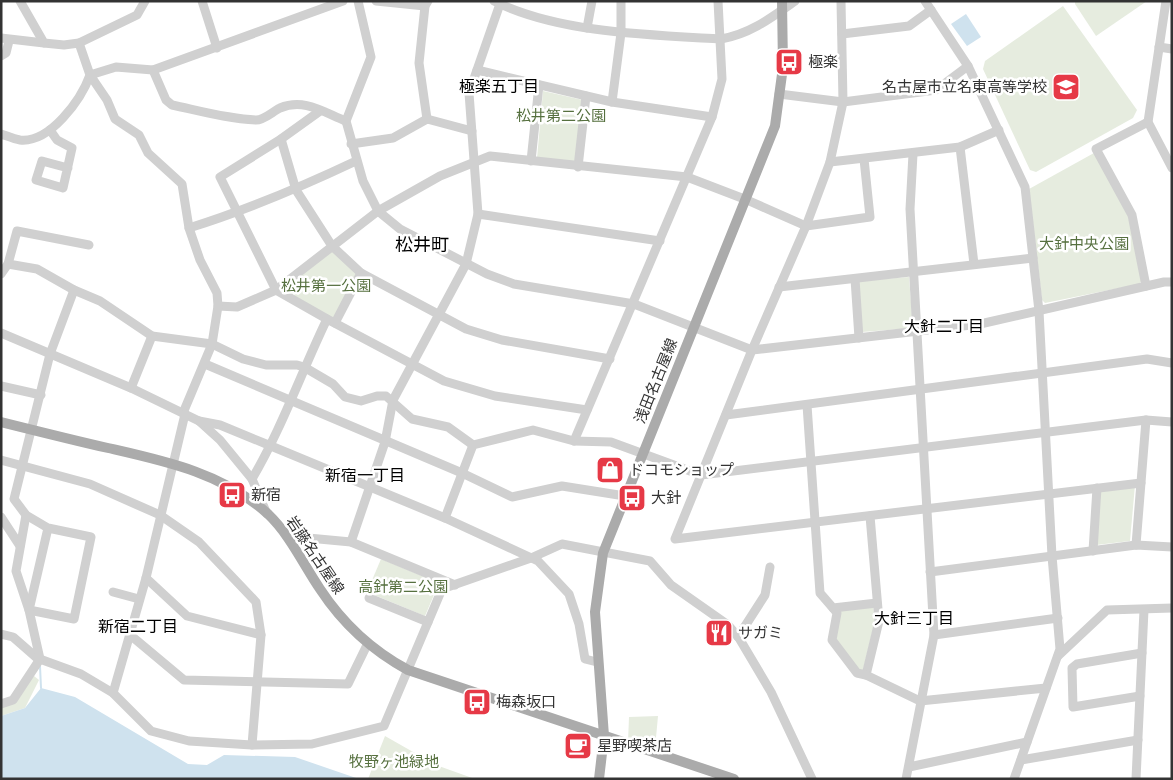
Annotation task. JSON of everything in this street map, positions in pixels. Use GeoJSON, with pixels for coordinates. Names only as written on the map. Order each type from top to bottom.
{"type":"FeatureCollection","features":[{"type":"Feature","properties":{"kind":"main road","name":"浅田名古屋線"},"geometry":{"type":"LineString","coordinates":[[599,779],[604,736],[597,662],[596,612],[597,585],[603,553],[693,328],[747,200],[775,126],[783,67],[782,6]]}},
{"type":"Feature","properties":{"kind":"main road","name":"岩藤名古屋線"},"geometry":{"type":"LineString","coordinates":[[1,422],[174,463],[224,484],[267,514],[286,536],[337,614],[367,645],[408,670],[734,779]]}},
{"type":"Feature","properties":{"kind":"street"},"geometry":{"type":"LineString","coordinates":[[20,1],[44,43]]}},
{"type":"Feature","properties":{"kind":"street"},"geometry":{"type":"LineString","coordinates":[[1,56],[6,53],[5,39],[64,45],[79,43],[137,15],[145,1]]}},
{"type":"Feature","properties":{"kind":"street"},"geometry":{"type":"LineString","coordinates":[[202,1],[217,48]]}},
{"type":"Feature","properties":{"kind":"street"},"geometry":{"type":"LineString","coordinates":[[1,134],[21,140],[45,134],[78,101],[90,75],[116,67],[153,70],[343,1]]}},
{"type":"Feature","properties":{"kind":"street"},"geometry":{"type":"LineString","coordinates":[[358,1],[371,58],[346,121],[350,144],[362,181],[378,211],[400,230],[466,264],[514,284],[634,304],[752,350],[980,324],[1146,286],[1172,282]]}},
{"type":"Feature","properties":{"kind":"street"},"geometry":{"type":"LineString","coordinates":[[376,1],[426,4],[419,64],[427,119]]}},
{"type":"Feature","properties":{"kind":"street"},"geometry":{"type":"LineString","coordinates":[[587,28],[592,1]]}},
{"type":"Feature","properties":{"kind":"street"},"geometry":{"type":"LineString","coordinates":[[612,102],[621,33],[621,1]]}},
{"type":"Feature","properties":{"kind":"street"},"geometry":{"type":"LineString","coordinates":[[574,441],[634,304],[712,117],[722,79],[718,1]]}},
{"type":"Feature","properties":{"kind":"street"},"geometry":{"type":"LineString","coordinates":[[351,542],[371,488],[385,442],[393,400],[466,264],[478,214],[469,92],[498,2],[542,18],[587,28],[621,33],[721,39],[751,30],[782,6],[795,1]]}},
{"type":"Feature","properties":{"kind":"street"},"geometry":{"type":"LineString","coordinates":[[842,1],[843,102],[830,162],[806,226],[752,350],[675,539],[1141,483]]}},
{"type":"Feature","properties":{"kind":"street"},"geometry":{"type":"LineString","coordinates":[[925,1],[968,66],[1025,187],[1039,311],[1052,556],[1060,649],[1014,779]]}},
{"type":"Feature","properties":{"kind":"street"},"geometry":{"type":"LineString","coordinates":[[1166,1],[1148,122],[1172,168]]}},
{"type":"Feature","properties":{"kind":"street"},"geometry":{"type":"LineString","coordinates":[[842,34],[908,26],[931,10]]}},
{"type":"Feature","properties":{"kind":"street"},"geometry":{"type":"LineString","coordinates":[[79,43],[90,75],[107,100],[115,119],[139,135],[148,153],[182,184],[189,228],[200,260],[217,293],[218,306],[212,344],[184,413],[146,578],[113,693]]}},
{"type":"Feature","properties":{"kind":"street"},"geometry":{"type":"LineString","coordinates":[[1160,47],[1172,49]]}},
{"type":"Feature","properties":{"kind":"street"},"geometry":{"type":"LineString","coordinates":[[779,94],[843,102],[936,90],[968,66]]}},
{"type":"Feature","properties":{"kind":"street"},"geometry":{"type":"LineString","coordinates":[[153,70],[166,100],[172,105],[230,117],[259,120],[280,108],[296,104],[309,105],[346,121]]}},
{"type":"Feature","properties":{"kind":"street"},"geometry":{"type":"LineString","coordinates":[[477,70],[612,102],[712,117]]}},
{"type":"Feature","properties":{"kind":"street"},"geometry":{"type":"LineString","coordinates":[[531,161],[539,85]]}},
{"type":"Feature","properties":{"kind":"street"},"geometry":{"type":"LineString","coordinates":[[578,167],[586,96]]}},
{"type":"Feature","properties":{"kind":"street"},"geometry":{"type":"LineString","coordinates":[[320,111],[281,140],[220,177],[276,290],[444,381],[496,396],[588,410]]}},
{"type":"Feature","properties":{"kind":"street"},"geometry":{"type":"LineString","coordinates":[[350,144],[393,138],[427,119],[472,131]]}},
{"type":"Feature","properties":{"kind":"street"},"geometry":{"type":"LineString","coordinates":[[1146,286],[1132,216],[1096,149],[1148,122]]}},
{"type":"Feature","properties":{"kind":"street"},"geometry":{"type":"LineString","coordinates":[[50,130],[56,140],[72,148],[68,168]]}},
{"type":"Feature","properties":{"kind":"street"},"geometry":{"type":"LineString","coordinates":[[830,162],[913,154],[960,147],[999,130]]}},
{"type":"Feature","properties":{"kind":"street"},"geometry":{"type":"LineString","coordinates":[[281,140],[296,190],[332,246],[361,273],[466,329],[502,340],[610,359]]}},
{"type":"Feature","properties":{"kind":"street"},"geometry":{"type":"LineString","coordinates":[[960,147],[974,264]]}},
{"type":"Feature","properties":{"kind":"street"},"geometry":{"type":"LineString","coordinates":[[906,779],[934,635],[915,331],[910,209],[913,154]]}},
{"type":"Feature","properties":{"kind":"street"},"geometry":{"type":"LineString","coordinates":[[218,306],[237,307],[276,290],[378,211],[440,176],[490,156],[578,167],[687,177],[747,200],[806,226],[870,217],[864,158]]}},
{"type":"Feature","properties":{"kind":"street"},"geometry":{"type":"LineString","coordinates":[[189,228],[237,213],[296,190],[356,161]]}},
{"type":"Feature","properties":{"kind":"street"},"geometry":{"type":"LineString","coordinates":[[478,214],[660,241]]}},
{"type":"Feature","properties":{"kind":"street"},"geometry":{"type":"LineString","coordinates":[[1,274],[8,264],[17,231],[90,245]]}},
{"type":"Feature","properties":{"kind":"street"},"geometry":{"type":"LineString","coordinates":[[779,287],[1033,258]]}},
{"type":"Feature","properties":{"kind":"street"},"geometry":{"type":"LineString","coordinates":[[8,264],[37,269],[74,290],[100,301],[152,336],[212,344],[243,359],[266,366],[297,365],[304,367],[333,384],[345,397],[360,401],[377,396],[386,396],[393,400],[412,419],[448,427],[473,445],[533,430],[574,441],[611,442],[701,475],[1146,420],[1172,422]]}},
{"type":"Feature","properties":{"kind":"street"},"geometry":{"type":"LineString","coordinates":[[252,479],[271,446],[304,367],[361,273]]}},
{"type":"Feature","properties":{"kind":"street"},"geometry":{"type":"LineString","coordinates":[[855,279],[860,338]]}},
{"type":"Feature","properties":{"kind":"street"},"geometry":{"type":"LineString","coordinates":[[30,610],[74,619],[91,537],[48,528],[26,515],[14,499],[50,354],[74,290]]}},
{"type":"Feature","properties":{"kind":"street"},"geometry":{"type":"LineString","coordinates":[[1,333],[130,388],[199,421],[220,440],[252,479],[267,514]]}},
{"type":"Feature","properties":{"kind":"street"},"geometry":{"type":"LineString","coordinates":[[130,388],[152,336]]}},
{"type":"Feature","properties":{"kind":"street"},"geometry":{"type":"LineString","coordinates":[[726,415],[919,391],[1147,359],[1172,362]]}},
{"type":"Feature","properties":{"kind":"street"},"geometry":{"type":"LineString","coordinates":[[205,364],[385,442],[462,473],[512,497],[562,486],[625,496]]}},
{"type":"Feature","properties":{"kind":"street"},"geometry":{"type":"LineString","coordinates":[[1,386],[41,395]]}},
{"type":"Feature","properties":{"kind":"street"},"geometry":{"type":"LineString","coordinates":[[806,405],[812,462],[820,593],[837,613],[832,640],[857,673],[866,675],[920,700],[1046,688]]}},
{"type":"Feature","properties":{"kind":"street"},"geometry":{"type":"LineString","coordinates":[[1136,545],[1146,420]]}},
{"type":"Feature","properties":{"kind":"street"},"geometry":{"type":"LineString","coordinates":[[199,421],[220,425],[271,446],[445,518],[538,561],[569,594],[579,624],[585,659],[597,662]]}},
{"type":"Feature","properties":{"kind":"street"},"geometry":{"type":"LineString","coordinates":[[445,518],[473,445]]}},
{"type":"Feature","properties":{"kind":"street"},"geometry":{"type":"LineString","coordinates":[[1,460],[90,484],[160,515],[200,542],[256,602],[261,635],[252,745]]}},
{"type":"Feature","properties":{"kind":"street"},"geometry":{"type":"LineString","coordinates":[[1093,551],[1097,488]]}},
{"type":"Feature","properties":{"kind":"street"},"geometry":{"type":"LineString","coordinates":[[1,704],[13,700],[40,659],[30,610],[16,571],[26,515]]}},
{"type":"Feature","properties":{"kind":"street"},"geometry":{"type":"LineString","coordinates":[[866,675],[879,621],[870,516]]}},
{"type":"Feature","properties":{"kind":"street"},"geometry":{"type":"LineString","coordinates":[[1,517],[20,546]]}},
{"type":"Feature","properties":{"kind":"street"},"geometry":{"type":"LineString","coordinates":[[30,610],[48,528]]}},
{"type":"Feature","properties":{"kind":"street"},"geometry":{"type":"LineString","coordinates":[[286,536],[351,542],[455,585]]}},
{"type":"Feature","properties":{"kind":"street"},"geometry":{"type":"LineString","coordinates":[[1,634],[13,637],[40,659],[81,674],[113,693],[152,731],[189,741],[252,745],[312,744],[384,726],[442,589],[531,558],[562,544],[650,561],[671,585],[728,625],[738,637],[771,692],[812,779]]}},
{"type":"Feature","properties":{"kind":"street"},"geometry":{"type":"LineString","coordinates":[[930,572],[1136,545],[1172,547]]}},
{"type":"Feature","properties":{"kind":"street"},"geometry":{"type":"LineString","coordinates":[[738,637],[765,595],[770,567]]}},
{"type":"Feature","properties":{"kind":"street"},"geometry":{"type":"LineString","coordinates":[[146,578],[187,616],[261,635]]}},
{"type":"Feature","properties":{"kind":"street"},"geometry":{"type":"LineString","coordinates":[[113,592],[139,599]]}},
{"type":"Feature","properties":{"kind":"street"},"geometry":{"type":"LineString","coordinates":[[369,598],[428,622]]}},
{"type":"Feature","properties":{"kind":"street"},"geometry":{"type":"LineString","coordinates":[[833,608],[877,603]]}},
{"type":"Feature","properties":{"kind":"street"},"geometry":{"type":"LineString","coordinates":[[1058,656],[1107,610],[1172,608]]}},
{"type":"Feature","properties":{"kind":"street"},"geometry":{"type":"LineString","coordinates":[[1136,779],[1144,610]]}},
{"type":"Feature","properties":{"kind":"street"},"geometry":{"type":"LineString","coordinates":[[934,635],[1058,618]]}},
{"type":"Feature","properties":{"kind":"street"},"geometry":{"type":"LineString","coordinates":[[129,634],[184,680],[348,684],[367,645]]}},
{"type":"Feature","properties":{"kind":"street"},"geometry":{"type":"LineString","coordinates":[[1140,696],[1073,707],[1072,668],[1077,664],[1142,653]]}},
{"type":"Feature","properties":{"kind":"street"},"geometry":{"type":"LineString","coordinates":[[1021,760],[1138,740]]}},
{"type":"Feature","properties":{"kind":"street"},"geometry":{"type":"LineString","coordinates":[[909,767],[1027,742]]}},
{"type":"Feature","properties":{"kind":"green space"},"geometry":{"type":"Polygon","coordinates":[[[1075,1],[1147,1],[1096,36],[1075,4],[1075,1]]]}},
{"type":"Feature","properties":{"kind":"green space"},"geometry":{"type":"Polygon","coordinates":[[[1063,6],[1137,110],[1133,118],[1036,172],[1030,170],[983,69],[985,61],[1063,6]]]}},
{"type":"Feature","properties":{"kind":"green space","name":"松井第二公園"},"geometry":{"type":"Polygon","coordinates":[[[543,91],[583,100],[576,159],[574,162],[537,158],[543,91]]]}},
{"type":"Feature","properties":{"kind":"green space","name":"大針中央公園"},"geometry":{"type":"Polygon","coordinates":[[[1094,153],[1128,216],[1143,279],[1139,284],[1045,303],[1042,300],[1029,189],[1094,153]]]}},
{"type":"Feature","properties":{"kind":"green space","name":"松井第一公園"},"geometry":{"type":"Polygon","coordinates":[[[332,250],[360,275],[335,323],[280,289],[332,250]]]}},
{"type":"Feature","properties":{"kind":"green space"},"geometry":{"type":"Polygon","coordinates":[[[909,277],[913,328],[862,332],[858,281],[909,277]]]}},
{"type":"Feature","properties":{"kind":"green space"},"geometry":{"type":"Polygon","coordinates":[[[1135,485],[1130,541],[1096,545],[1098,490],[1135,485]]]}},
{"type":"Feature","properties":{"kind":"green space","name":"高針第二公園"},"geometry":{"type":"Polygon","coordinates":[[[381,559],[439,583],[425,616],[367,592],[381,559]]]}},
{"type":"Feature","properties":{"kind":"green space"},"geometry":{"type":"Polygon","coordinates":[[[873,606],[875,620],[863,670],[859,670],[835,639],[841,610],[873,606]]]}},
{"type":"Feature","properties":{"kind":"green space"},"geometry":{"type":"Polygon","coordinates":[[[34,676],[39,680],[25,708],[1,716],[1,704],[13,700],[34,676]]]}},
{"type":"Feature","properties":{"kind":"green space"},"geometry":{"type":"Polygon","coordinates":[[[658,716],[655,748],[628,742],[629,717],[658,716]]]}},
{"type":"Feature","properties":{"kind":"green space","name":"牧野ヶ池緑地"},"geometry":{"type":"Polygon","coordinates":[[[385,736],[436,765],[475,779],[368,779],[385,736]]]}},
{"type":"Feature","properties":{"kind":"water"},"geometry":{"type":"Polygon","coordinates":[[[966,14],[981,37],[967,46],[951,24],[966,14]]]}},
{"type":"Feature","properties":{"kind":"water"},"geometry":{"type":"Polygon","coordinates":[[[41,688],[75,697],[188,764],[207,765],[224,755],[295,757],[359,779],[1,779],[1,716],[25,708],[41,688]]]}},
{"type":"Feature","properties":{"kind":"waterway"},"geometry":{"type":"LineString","coordinates":[[40,666],[41,688]]}},
{"type":"Feature","properties":{"kind":"place","name":"極楽"},"geometry":{"type":"Point","coordinates":[789,62]}},
{"type":"Feature","properties":{"kind":"place","name":"名古屋市立名東高等学校"},"geometry":{"type":"Point","coordinates":[1066,87]}},
{"type":"Feature","properties":{"kind":"place","name":"ドコモショップ"},"geometry":{"type":"Point","coordinates":[610,470]}},
{"type":"Feature","properties":{"kind":"place","name":"新宿"},"geometry":{"type":"Point","coordinates":[232,495]}},
{"type":"Feature","properties":{"kind":"place","name":"大針"},"geometry":{"type":"Point","coordinates":[632,498]}},
{"type":"Feature","properties":{"kind":"place","name":"サガミ"},"geometry":{"type":"Point","coordinates":[719,633]}},
{"type":"Feature","properties":{"kind":"place","name":"梅森坂口"},"geometry":{"type":"Point","coordinates":[477,702]}},
{"type":"Feature","properties":{"kind":"place","name":"星野喫茶店"},"geometry":{"type":"Point","coordinates":[578,746]}},
{"type":"Feature","properties":{"kind":"district","name":"極楽五丁目"},"geometry":{"type":"Point","coordinates":[499,86]}},
{"type":"Feature","properties":{"kind":"district","name":"松井町"},"geometry":{"type":"Point","coordinates":[422,245]}},
{"type":"Feature","properties":{"kind":"district","name":"大針二丁目"},"geometry":{"type":"Point","coordinates":[944,326]}},
{"type":"Feature","properties":{"kind":"district","name":"新宿一丁目"},"geometry":{"type":"Point","coordinates":[365,475]}},
{"type":"Feature","properties":{"kind":"district","name":"大針三丁目"},"geometry":{"type":"Point","coordinates":[914,618]}},
{"type":"Feature","properties":{"kind":"district","name":"新宿二丁目"},"geometry":{"type":"Point","coordinates":[138,626]}}]}
